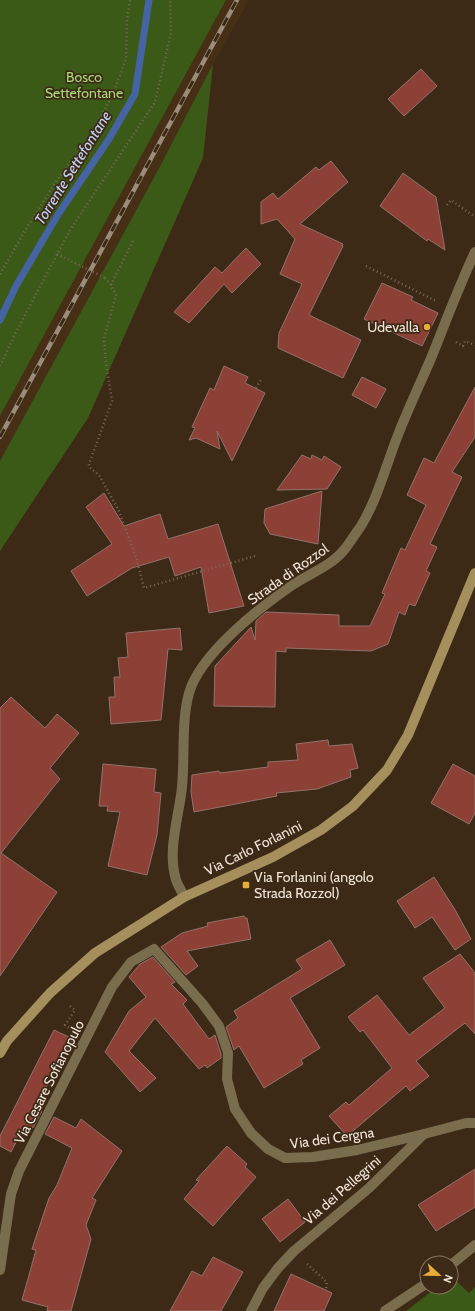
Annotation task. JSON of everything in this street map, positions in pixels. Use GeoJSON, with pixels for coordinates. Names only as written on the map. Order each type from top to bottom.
{"type":"FeatureCollection","features":[{"type":"Feature","properties":{"kind":"main road","name":"Via Carlo Forlanini"},"geometry":{"type":"LineString","coordinates":[[0,1053],[7,1041],[50,993],[95,953],[184,897],[273,857],[321,830],[353,806],[387,770],[408,735],[475,573]]}},
{"type":"Feature","properties":{"kind":"street","name":"Strada di Rozzol"},"geometry":{"type":"LineString","coordinates":[[184,897],[176,879],[173,858],[176,821],[182,788],[184,720],[189,692],[198,672],[216,650],[249,618],[292,585],[322,568],[343,551],[362,524],[475,252]]}},
{"type":"Feature","properties":{"kind":"street","name":"Via dei Cergna"},"geometry":{"type":"LineString","coordinates":[[154,950],[202,1003],[219,1026],[228,1053],[227,1080],[235,1109],[251,1133],[268,1149],[285,1158],[313,1157],[357,1150],[424,1134]]}},
{"type":"Feature","properties":{"kind":"street","name":"Via Cesare Sofianopulo"},"geometry":{"type":"LineString","coordinates":[[0,1270],[11,1194],[19,1172],[112,988],[131,962],[154,950]]}},
{"type":"Feature","properties":{"kind":"street","name":"Via dei Pellegrini"},"geometry":{"type":"LineString","coordinates":[[251,1311],[267,1283],[278,1268],[294,1251],[369,1188],[424,1134],[466,1123],[475,1123]]}},
{"type":"Feature","properties":{"kind":"street"},"geometry":{"type":"LineString","coordinates":[[459,1258],[475,1245]]}},
{"type":"Feature","properties":{"kind":"street"},"geometry":{"type":"LineString","coordinates":[[385,1311],[419,1288]]}},
{"type":"Feature","properties":{"kind":"path"},"geometry":{"type":"LineString","coordinates":[[0,274],[57,180],[91,135],[112,96],[126,59],[127,20],[130,0]]}},
{"type":"Feature","properties":{"kind":"path"},"geometry":{"type":"LineString","coordinates":[[0,366],[15,334],[70,230],[155,102],[171,33],[170,0]]}},
{"type":"Feature","properties":{"kind":"path"},"geometry":{"type":"LineString","coordinates":[[447,205],[451,200],[475,217]]}},
{"type":"Feature","properties":{"kind":"path"},"geometry":{"type":"LineString","coordinates":[[111,285],[133,241]]}},
{"type":"Feature","properties":{"kind":"path"},"geometry":{"type":"LineString","coordinates":[[57,254],[105,278],[111,285],[116,295],[104,339],[112,401],[89,464],[90,467],[99,475],[119,511],[136,557],[144,588],[255,556]]}},
{"type":"Feature","properties":{"kind":"path"},"geometry":{"type":"LineString","coordinates":[[366,266],[451,309]]}},
{"type":"Feature","properties":{"kind":"path"},"geometry":{"type":"LineString","coordinates":[[256,388],[262,378]]}},
{"type":"Feature","properties":{"kind":"path"},"geometry":{"type":"LineString","coordinates":[[294,1251],[327,1282],[326,1290]]}},
{"type":"Feature","properties":{"kind":"shaded area"},"geometry":{"type":"Polygon","coordinates":[[[226,0],[249,0],[213,64],[158,170],[0,461],[0,416],[226,0]]]}},
{"type":"Feature","properties":{"kind":"green space","name":"Bosco Settefontane"},"geometry":{"type":"Polygon","coordinates":[[[0,0],[226,0],[0,416],[0,0]]]}},
{"type":"Feature","properties":{"kind":"green space"},"geometry":{"type":"Polygon","coordinates":[[[213,64],[203,158],[88,418],[0,551],[0,461],[158,170],[213,64]]]}},
{"type":"Feature","properties":{"kind":"green space"},"geometry":{"type":"Polygon","coordinates":[[[459,1284],[469,1293],[475,1287],[475,1311],[406,1311],[427,1295],[459,1295],[459,1284]]]}},
{"type":"Feature","properties":{"kind":"building"},"geometry":{"type":"Polygon","coordinates":[[[421,69],[437,86],[404,116],[388,99],[421,69]]]}},
{"type":"Feature","properties":{"kind":"building"},"geometry":{"type":"Polygon","coordinates":[[[331,161],[348,182],[300,224],[343,244],[309,315],[361,340],[343,378],[278,348],[279,333],[302,284],[280,274],[295,239],[277,219],[261,224],[261,202],[273,193],[278,199],[316,167],[319,170],[331,161]]]}},
{"type":"Feature","properties":{"kind":"building"},"geometry":{"type":"Polygon","coordinates":[[[403,173],[436,197],[445,250],[428,239],[427,241],[380,206],[403,173]]]}},
{"type":"Feature","properties":{"kind":"building"},"geometry":{"type":"Polygon","coordinates":[[[246,248],[261,264],[232,293],[224,284],[189,323],[174,312],[215,267],[222,273],[246,248]]]}},
{"type":"Feature","properties":{"kind":"building"},"geometry":{"type":"Polygon","coordinates":[[[382,283],[413,297],[411,300],[438,313],[422,346],[364,319],[382,283]]]}},
{"type":"Feature","properties":{"kind":"building"},"geometry":{"type":"Polygon","coordinates":[[[224,366],[248,377],[245,383],[265,393],[232,461],[217,431],[220,449],[196,438],[189,440],[195,428],[192,427],[210,388],[214,390],[224,366]]]}},
{"type":"Feature","properties":{"kind":"building"},"geometry":{"type":"Polygon","coordinates":[[[362,377],[386,389],[376,408],[352,395],[362,377]]]}},
{"type":"Feature","properties":{"kind":"building"},"geometry":{"type":"Polygon","coordinates":[[[475,387],[475,437],[452,472],[462,477],[430,544],[437,547],[426,571],[430,573],[415,606],[409,604],[405,615],[399,612],[388,644],[371,651],[286,648],[286,652],[276,651],[275,707],[214,706],[215,666],[251,627],[255,640],[256,621],[266,612],[339,615],[339,626],[370,626],[385,594],[382,593],[401,548],[405,550],[426,505],[407,495],[424,458],[434,463],[475,387]]]}},
{"type":"Feature","properties":{"kind":"building"},"geometry":{"type":"Polygon","coordinates":[[[302,455],[311,459],[312,455],[322,460],[324,456],[341,467],[327,489],[277,490],[302,455]]]}},
{"type":"Feature","properties":{"kind":"building"},"geometry":{"type":"Polygon","coordinates":[[[322,491],[318,544],[270,534],[264,523],[265,509],[322,491]]]}},
{"type":"Feature","properties":{"kind":"building"},"geometry":{"type":"Polygon","coordinates":[[[104,493],[124,526],[160,514],[168,539],[218,524],[244,606],[209,613],[201,567],[175,576],[169,557],[132,568],[87,596],[71,571],[112,544],[86,507],[104,493]]]}},
{"type":"Feature","properties":{"kind":"building"},"geometry":{"type":"Polygon","coordinates":[[[180,628],[182,650],[168,649],[161,720],[111,724],[109,697],[115,697],[114,677],[120,677],[118,658],[128,657],[126,633],[180,628]]]}},
{"type":"Feature","properties":{"kind":"building"},"geometry":{"type":"Polygon","coordinates":[[[11,697],[45,728],[57,714],[79,733],[50,768],[60,779],[1,853],[57,892],[0,976],[0,708],[11,697]]]}},
{"type":"Feature","properties":{"kind":"building"},"geometry":{"type":"Polygon","coordinates":[[[328,740],[329,746],[352,744],[358,768],[350,770],[351,777],[317,789],[276,793],[277,796],[194,812],[191,792],[192,775],[268,767],[268,762],[298,760],[296,744],[328,740]]]}},
{"type":"Feature","properties":{"kind":"building"},"geometry":{"type":"Polygon","coordinates":[[[103,764],[156,769],[154,792],[161,793],[157,835],[147,875],[108,866],[120,812],[107,811],[108,806],[99,806],[103,764]]]}},
{"type":"Feature","properties":{"kind":"building"},"geometry":{"type":"Polygon","coordinates":[[[453,764],[475,776],[475,813],[469,824],[431,803],[453,764]]]}},
{"type":"Feature","properties":{"kind":"building"},"geometry":{"type":"Polygon","coordinates":[[[434,877],[454,908],[471,939],[455,950],[432,917],[415,928],[397,901],[434,877]]]}},
{"type":"Feature","properties":{"kind":"building"},"geometry":{"type":"Polygon","coordinates":[[[244,916],[247,918],[251,939],[187,951],[198,966],[186,975],[161,947],[182,933],[208,926],[207,923],[244,916]]]}},
{"type":"Feature","properties":{"kind":"building"},"geometry":{"type":"Polygon","coordinates":[[[330,940],[345,965],[290,998],[320,1048],[301,1060],[303,1064],[264,1088],[239,1046],[234,1050],[226,1027],[238,1018],[234,1011],[302,969],[296,960],[330,940]]]}},
{"type":"Feature","properties":{"kind":"building"},"geometry":{"type":"Polygon","coordinates":[[[460,954],[475,973],[475,1034],[465,1023],[416,1061],[429,1076],[410,1091],[406,1086],[347,1136],[329,1116],[346,1102],[349,1105],[392,1068],[363,1030],[360,1032],[348,1017],[377,995],[409,1035],[445,1008],[423,978],[460,954]]]}},
{"type":"Feature","properties":{"kind":"building"},"geometry":{"type":"Polygon","coordinates":[[[153,957],[175,982],[171,984],[187,1000],[183,1004],[209,1039],[215,1035],[221,1058],[207,1068],[205,1065],[199,1069],[155,1018],[129,1051],[156,1078],[140,1092],[105,1052],[129,1011],[146,997],[129,977],[140,964],[153,957]]]}},
{"type":"Feature","properties":{"kind":"building"},"geometry":{"type":"Polygon","coordinates":[[[54,1030],[73,1039],[35,1107],[42,1111],[33,1128],[28,1134],[22,1131],[11,1152],[0,1146],[0,1136],[54,1030]]]}},
{"type":"Feature","properties":{"kind":"building"},"geometry":{"type":"Polygon","coordinates":[[[54,1117],[76,1128],[81,1119],[122,1151],[92,1198],[96,1200],[86,1225],[91,1239],[71,1311],[47,1311],[48,1307],[22,1300],[36,1250],[32,1249],[49,1198],[57,1185],[72,1148],[45,1134],[54,1117]]]}},
{"type":"Feature","properties":{"kind":"building"},"geometry":{"type":"Polygon","coordinates":[[[227,1146],[247,1164],[245,1167],[256,1177],[213,1226],[184,1199],[199,1181],[196,1180],[227,1146]]]}},
{"type":"Feature","properties":{"kind":"building"},"geometry":{"type":"Polygon","coordinates":[[[475,1169],[475,1207],[436,1231],[418,1205],[475,1169]]]}},
{"type":"Feature","properties":{"kind":"building"},"geometry":{"type":"Polygon","coordinates":[[[288,1199],[305,1222],[280,1242],[262,1219],[288,1199]]]}},
{"type":"Feature","properties":{"kind":"building"},"geometry":{"type":"Polygon","coordinates":[[[213,1257],[243,1272],[221,1311],[170,1311],[192,1271],[202,1276],[213,1257]]]}},
{"type":"Feature","properties":{"kind":"building"},"geometry":{"type":"Polygon","coordinates":[[[291,1274],[332,1293],[324,1311],[274,1311],[291,1274]]]}},
{"type":"Feature","properties":{"kind":"waterway","name":"Torrente Settefontane"},"geometry":{"type":"LineString","coordinates":[[0,320],[16,286],[57,216],[109,139],[135,94],[149,0]]}},
{"type":"Feature","properties":{"kind":"railway"},"geometry":{"type":"LineString","coordinates":[[0,437],[237,0]]}},
{"type":"Feature","properties":{"kind":"place","name":"Udevalla"},"geometry":{"type":"Point","coordinates":[427,327]}},
{"type":"Feature","properties":{"kind":"place","name":"Via Forlanini (angolo Strada Rozzol)"},"geometry":{"type":"Point","coordinates":[246,885]}}]}
